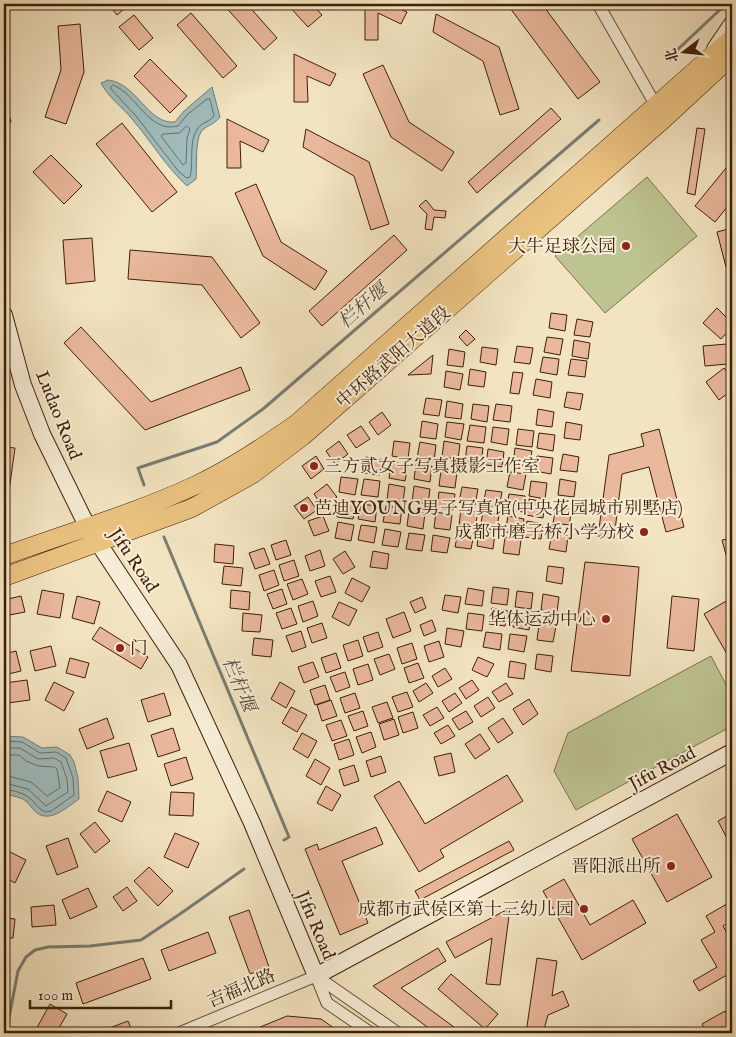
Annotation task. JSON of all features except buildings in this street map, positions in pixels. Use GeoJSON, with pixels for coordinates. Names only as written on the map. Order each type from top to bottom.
{"type":"FeatureCollection","features":[{"type":"Feature","properties":{"kind":"main road","name":"中环路武阳大道段"},"geometry":{"type":"LineString","coordinates":[[4,577],[192,508],[253,474],[304,436],[660,112],[710,66],[732,38]]}},
{"type":"Feature","properties":{"kind":"main road","name":"中环路武阳大道段"},"geometry":{"type":"LineString","coordinates":[[710,66],[732,56]]}},
{"type":"Feature","properties":{"kind":"main road","name":"中环路武阳大道段"},"geometry":{"type":"LineString","coordinates":[[4,556],[164,499],[239,464],[296,424],[660,112]]}},
{"type":"Feature","properties":{"kind":"street"},"geometry":{"type":"LineString","coordinates":[[598,4],[660,112]]}},
{"type":"Feature","properties":{"kind":"street"},"geometry":{"type":"LineString","coordinates":[[710,66],[732,24]]}},
{"type":"Feature","properties":{"kind":"street"},"geometry":{"type":"LineString","coordinates":[[710,66],[732,61]]}},
{"type":"Feature","properties":{"kind":"street","name":"Ludao Road"},"geometry":{"type":"LineString","coordinates":[[4,314],[24,385],[42,434],[87,526]]}},
{"type":"Feature","properties":{"kind":"street","name":"Jifu Road"},"geometry":{"type":"LineString","coordinates":[[87,526],[179,665],[252,823],[316,976],[732,752]]}},
{"type":"Feature","properties":{"kind":"street"},"geometry":{"type":"LineString","coordinates":[[316,976],[327,1003],[370,1033]]}},
{"type":"Feature","properties":{"kind":"street"},"geometry":{"type":"LineString","coordinates":[[316,976],[398,1033]]}},
{"type":"Feature","properties":{"kind":"street","name":"吉福北路"},"geometry":{"type":"LineString","coordinates":[[179,1033],[316,976]]}},
{"type":"Feature","properties":{"kind":"green space","name":"大牛足球公园"},"geometry":{"type":"Polygon","coordinates":[[[647,177],[697,236],[605,313],[555,256],[647,177]]]}},
{"type":"Feature","properties":{"kind":"green space"},"geometry":{"type":"Polygon","coordinates":[[[711,656],[732,696],[732,726],[576,810],[554,771],[568,733],[711,656]]]}},
{"type":"Feature","properties":{"kind":"water"},"geometry":{"type":"Polygon","coordinates":[[[108,80],[127,88],[157,117],[175,122],[184,111],[212,87],[220,117],[203,130],[199,136],[196,179],[187,186],[172,171],[132,119],[104,88],[101,83],[108,80]]]}},
{"type":"Feature","properties":{"kind":"water"},"geometry":{"type":"Polygon","coordinates":[[[4,736],[23,737],[42,748],[57,747],[70,755],[78,778],[79,799],[59,813],[42,816],[33,810],[23,799],[4,792],[4,736]]]}},
{"type":"Feature","properties":{"kind":"waterway","name":"栏杆堰"},"geometry":{"type":"LineString","coordinates":[[674,53],[726,4]]}},
{"type":"Feature","properties":{"kind":"waterway","name":"栏杆堰"},"geometry":{"type":"LineString","coordinates":[[144,485],[138,468],[217,442],[263,409],[599,120]]}},
{"type":"Feature","properties":{"kind":"waterway","name":"栏杆堰"},"geometry":{"type":"LineString","coordinates":[[164,537],[289,837],[284,840]]}},
{"type":"Feature","properties":{"kind":"waterway","name":"栏杆堰"},"geometry":{"type":"LineString","coordinates":[[6,1033],[18,971],[26,957],[35,950],[48,947],[90,946],[141,940],[244,869]]}},
{"type":"Feature","properties":{"kind":"place","name":"大牛足球公园"},"geometry":{"type":"Point","coordinates":[626,246]}},
{"type":"Feature","properties":{"kind":"place","name":"三方贰女子写真摄影工作室"},"geometry":{"type":"Point","coordinates":[314,466]}},
{"type":"Feature","properties":{"kind":"place","name":"芭迪YOUNG男子写真馆(中央花园城市别墅店)"},"geometry":{"type":"Point","coordinates":[304,508]}},
{"type":"Feature","properties":{"kind":"place","name":"成都市磨子桥小学分校"},"geometry":{"type":"Point","coordinates":[644,532]}},
{"type":"Feature","properties":{"kind":"place","name":"华体运动中心"},"geometry":{"type":"Point","coordinates":[606,619]}},
{"type":"Feature","properties":{"kind":"place","name":"门"},"geometry":{"type":"Point","coordinates":[120,648]}},
{"type":"Feature","properties":{"kind":"place","name":"晋阳派出所"},"geometry":{"type":"Point","coordinates":[671,866]}},
{"type":"Feature","properties":{"kind":"place","name":"成都市武侯区第十三幼儿园"},"geometry":{"type":"Point","coordinates":[584,909]}}]}
